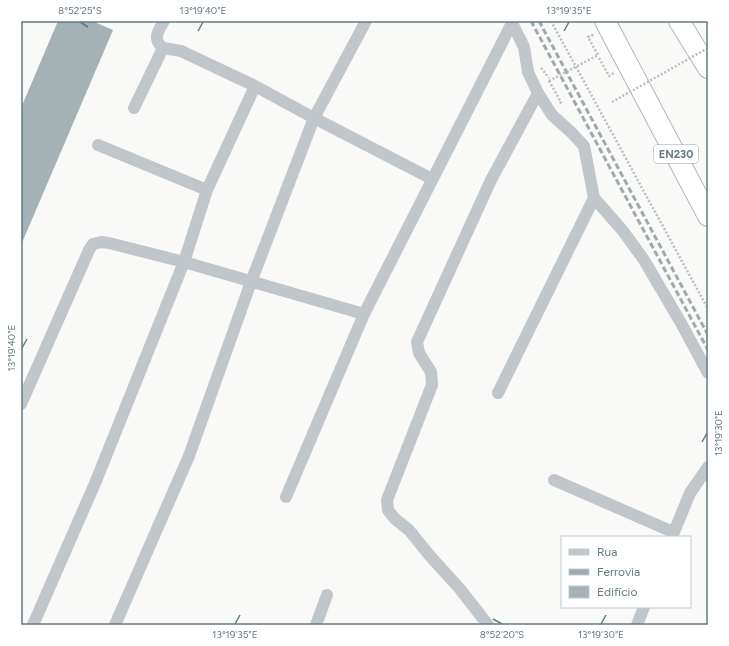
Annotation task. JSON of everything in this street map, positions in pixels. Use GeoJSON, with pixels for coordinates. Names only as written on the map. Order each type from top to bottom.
{"type":"FeatureCollection","features":[{"type":"Feature","properties":{"kind":"highway","name":"EN230"},"geometry":{"type":"LineString","coordinates":[[605,21],[708,216]]}},
{"type":"Feature","properties":{"kind":"highway"},"geometry":{"type":"LineString","coordinates":[[679,21],[708,68]]}},
{"type":"Feature","properties":{"kind":"street"},"geometry":{"type":"LineString","coordinates":[[164,21],[158,31],[157,40],[158,44],[163,48],[181,51],[256,86],[432,179]]}},
{"type":"Feature","properties":{"kind":"street"},"geometry":{"type":"LineString","coordinates":[[115,625],[189,456],[251,282],[314,118],[366,21]]}},
{"type":"Feature","properties":{"kind":"street"},"geometry":{"type":"LineString","coordinates":[[511,22],[524,47],[528,72],[538,93],[552,115],[584,146],[594,198],[623,231],[644,260],[708,373]]}},
{"type":"Feature","properties":{"kind":"street"},"geometry":{"type":"LineString","coordinates":[[286,497],[364,314],[511,22]]}},
{"type":"Feature","properties":{"kind":"street"},"geometry":{"type":"LineString","coordinates":[[134,108],[163,48]]}},
{"type":"Feature","properties":{"kind":"street"},"geometry":{"type":"LineString","coordinates":[[33,625],[96,481],[184,262],[207,190],[256,86]]}},
{"type":"Feature","properties":{"kind":"street"},"geometry":{"type":"LineString","coordinates":[[488,625],[460,589],[409,530],[394,518],[388,510],[387,500],[432,385],[431,372],[419,353],[417,342],[491,180],[538,93]]}},
{"type":"Feature","properties":{"kind":"street"},"geometry":{"type":"LineString","coordinates":[[98,145],[207,190]]}},
{"type":"Feature","properties":{"kind":"street"},"geometry":{"type":"LineString","coordinates":[[498,393],[594,198]]}},
{"type":"Feature","properties":{"kind":"street"},"geometry":{"type":"LineString","coordinates":[[21,404],[88,250],[93,244],[109,242],[364,314]]}},
{"type":"Feature","properties":{"kind":"street"},"geometry":{"type":"LineString","coordinates":[[554,480],[672,535],[690,493],[708,467]]}},
{"type":"Feature","properties":{"kind":"street"},"geometry":{"type":"LineString","coordinates":[[316,625],[326,595]]}},
{"type":"Feature","properties":{"kind":"street"},"geometry":{"type":"LineString","coordinates":[[637,625],[644,608]]}},
{"type":"Feature","properties":{"kind":"path"},"geometry":{"type":"LineString","coordinates":[[551,21],[708,309]]}},
{"type":"Feature","properties":{"kind":"path"},"geometry":{"type":"LineString","coordinates":[[596,41],[592,35],[588,37],[609,76],[614,73],[610,67]]}},
{"type":"Feature","properties":{"kind":"path"},"geometry":{"type":"LineString","coordinates":[[612,102],[708,48]]}},
{"type":"Feature","properties":{"kind":"path"},"geometry":{"type":"LineString","coordinates":[[549,81],[599,56]]}},
{"type":"Feature","properties":{"kind":"building"},"geometry":{"type":"Polygon","coordinates":[[[58,21],[92,21],[113,30],[21,245],[21,108],[58,21]]]}},
{"type":"Feature","properties":{"kind":"railway"},"geometry":{"type":"LineString","coordinates":[[531,21],[708,350]]}},
{"type":"Feature","properties":{"kind":"railway"},"geometry":{"type":"LineString","coordinates":[[539,21],[708,335]]}}]}
